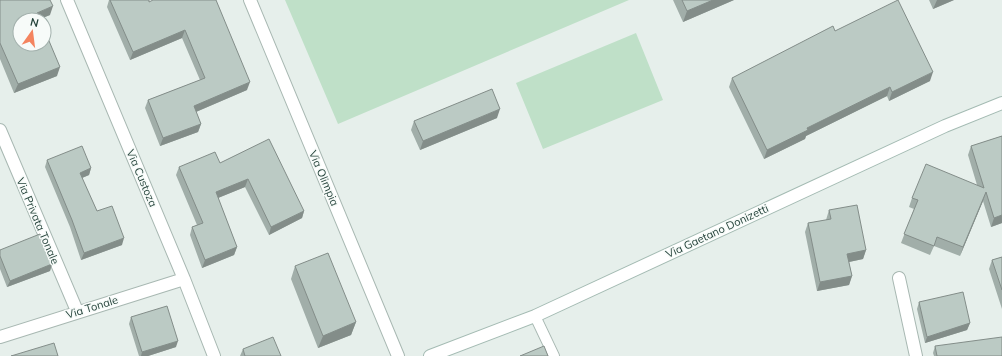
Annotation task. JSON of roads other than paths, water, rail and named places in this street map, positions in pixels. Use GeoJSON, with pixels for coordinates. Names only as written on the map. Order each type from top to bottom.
{"type":"FeatureCollection","features":[{"type":"Feature","properties":{"kind":"street","name":"Via Custoza"},"geometry":{"type":"LineString","coordinates":[[67,0],[184,278],[214,356]]}},
{"type":"Feature","properties":{"kind":"street","name":"Via Olimpia"},"geometry":{"type":"LineString","coordinates":[[250,0],[398,356]]}},
{"type":"Feature","properties":{"kind":"street","name":"Via Gaetano Donizetti"},"geometry":{"type":"LineString","coordinates":[[430,356],[535,316],[945,126],[1002,103]]}},
{"type":"Feature","properties":{"kind":"street","name":"Via Privata Tonale"},"geometry":{"type":"LineString","coordinates":[[0,130],[77,311]]}},
{"type":"Feature","properties":{"kind":"street","name":"Via Tonale"},"geometry":{"type":"LineString","coordinates":[[0,337],[77,311],[184,278]]}},
{"type":"Feature","properties":{"kind":"street"},"geometry":{"type":"LineString","coordinates":[[899,278],[916,356]]}},
{"type":"Feature","properties":{"kind":"lane"},"geometry":{"type":"LineString","coordinates":[[535,316],[554,356]]}}]}
